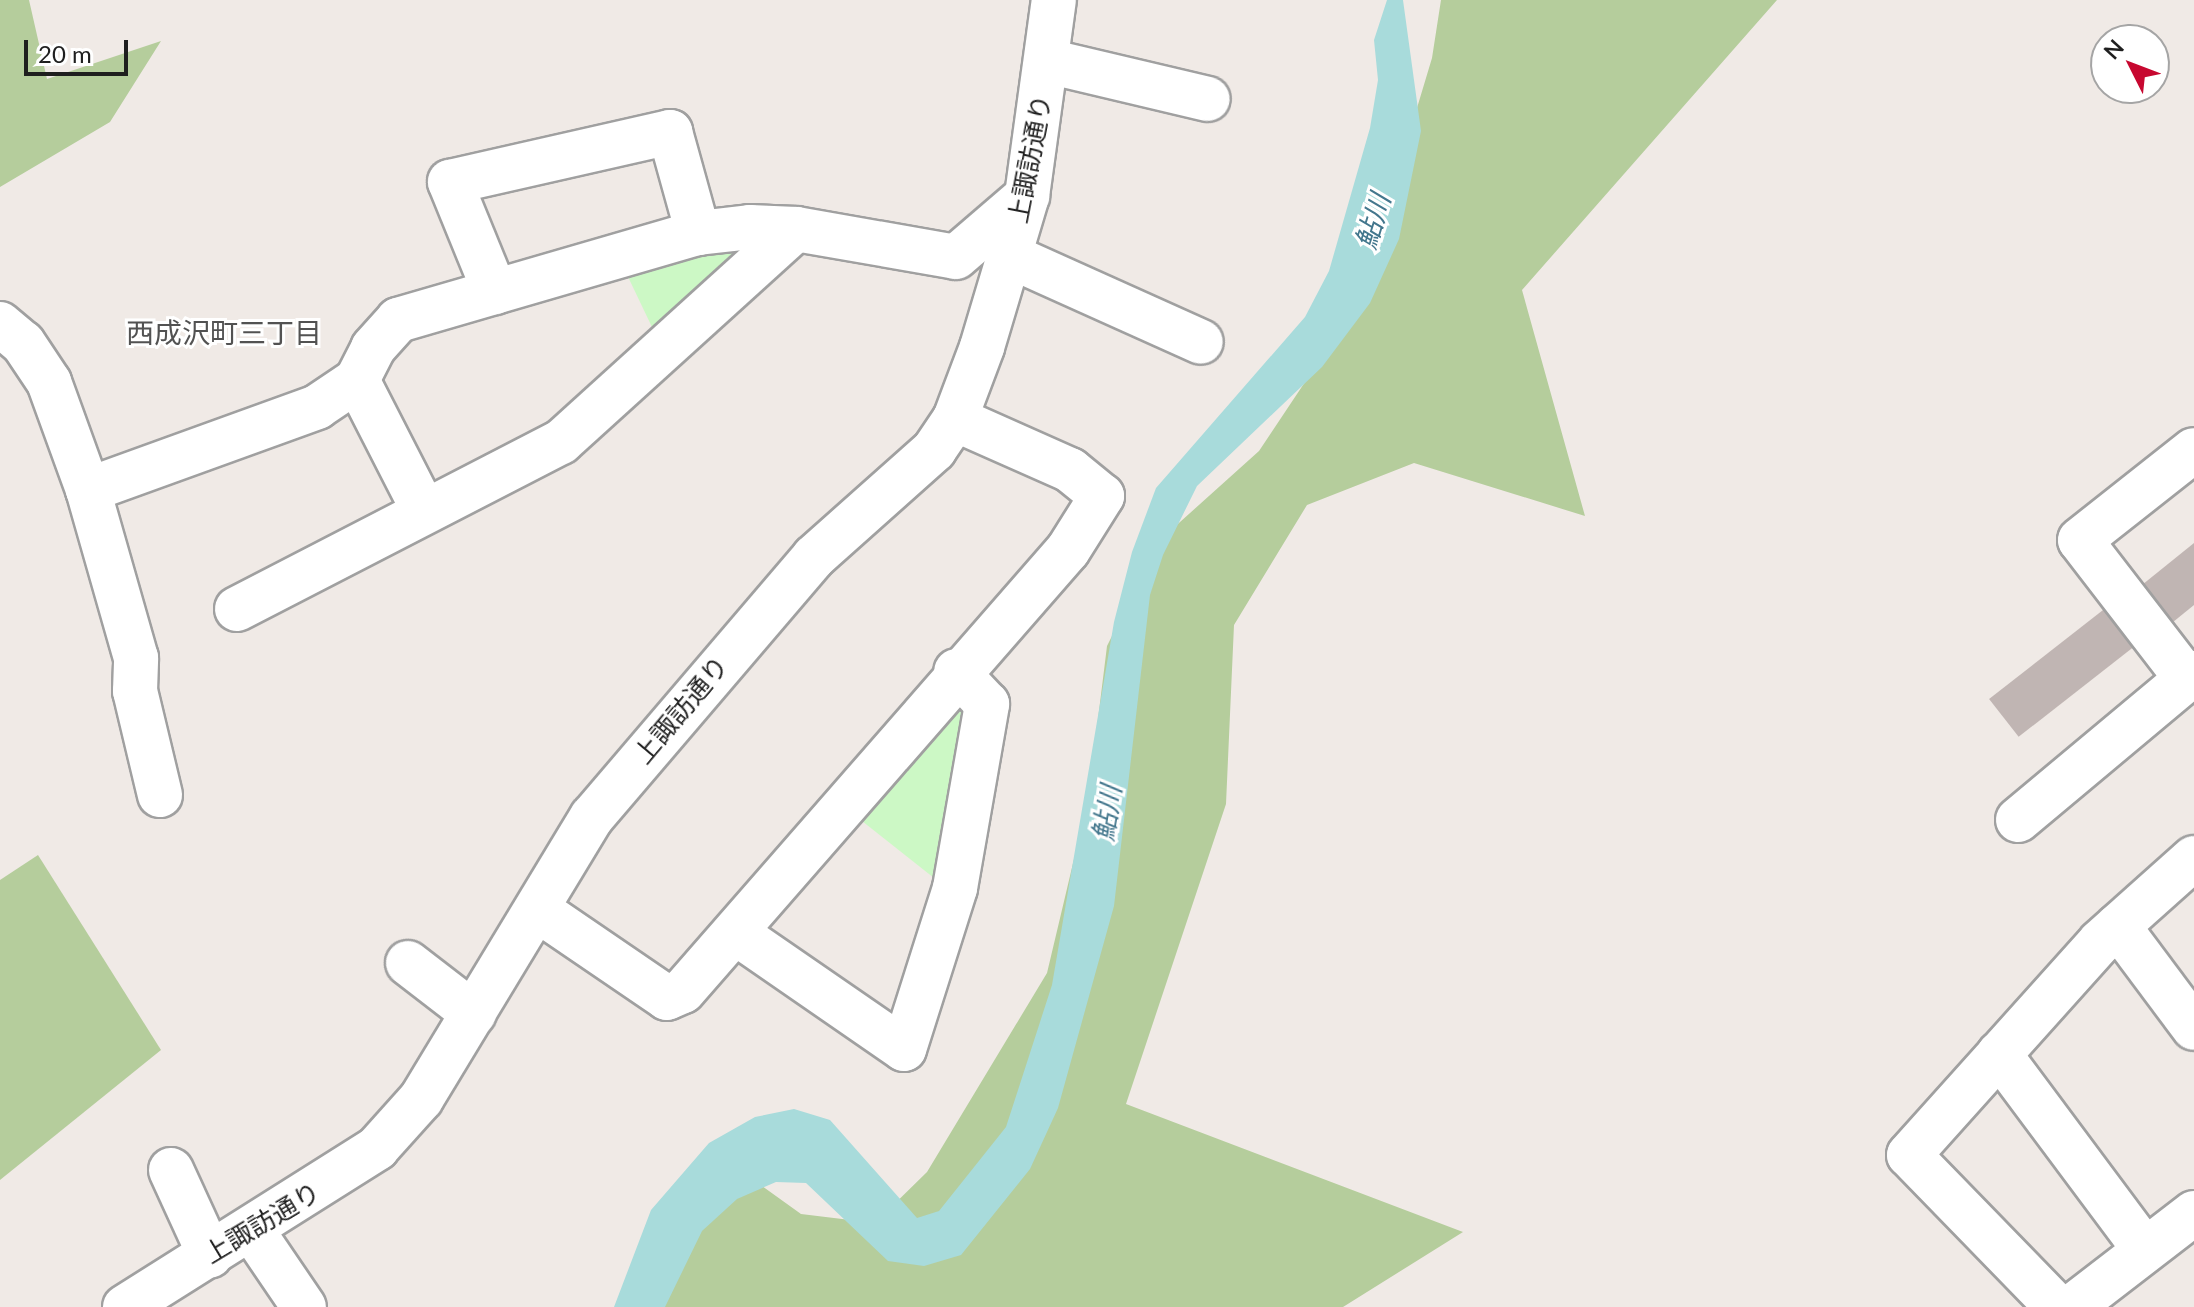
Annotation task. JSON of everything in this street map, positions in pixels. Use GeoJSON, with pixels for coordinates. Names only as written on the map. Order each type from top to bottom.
{"type":"FeatureCollection","features":[{"type":"Feature","properties":{"kind":"street","name":"上諏訪通り"},"geometry":{"type":"LineString","coordinates":[[125,1307],[377,1148],[421,1099],[592,817],[751,625],[814,557],[934,450],[955,419],[1027,196],[1054,0]]}},
{"type":"Feature","properties":{"kind":"street"},"geometry":{"type":"LineString","coordinates":[[1047,61],[1208,99]]}},
{"type":"Feature","properties":{"kind":"street"},"geometry":{"type":"LineString","coordinates":[[495,292],[450,182],[670,132],[698,233]]}},
{"type":"Feature","properties":{"kind":"street"},"geometry":{"type":"LineString","coordinates":[[88,490],[317,407],[357,380],[373,348],[398,320],[698,233],[796,229],[956,257],[1027,196]]}},
{"type":"Feature","properties":{"kind":"street"},"geometry":{"type":"LineString","coordinates":[[237,609],[561,442],[796,229]]}},
{"type":"Feature","properties":{"kind":"street"},"geometry":{"type":"LineString","coordinates":[[1010,256],[1201,342]]}},
{"type":"Feature","properties":{"kind":"street"},"geometry":{"type":"LineString","coordinates":[[0,324],[23,343],[49,382],[88,490],[136,658],[135,691],[160,795]]}},
{"type":"Feature","properties":{"kind":"street"},"geometry":{"type":"LineString","coordinates":[[357,380],[424,511]]}},
{"type":"Feature","properties":{"kind":"street"},"geometry":{"type":"LineString","coordinates":[[538,910],[667,998],[692,983],[956,671],[1068,550],[1102,496],[1070,470],[955,419]]}},
{"type":"Feature","properties":{"kind":"street"},"geometry":{"type":"LineString","coordinates":[[2018,820],[2190,676],[2080,540],[2194,450]]}},
{"type":"Feature","properties":{"kind":"street"},"geometry":{"type":"LineString","coordinates":[[736,933],[904,1049],[955,888],[987,704],[956,671]]}},
{"type":"Feature","properties":{"kind":"street"},"geometry":{"type":"LineString","coordinates":[[2057,1307],[1909,1155],[2118,926],[2194,858]]}},
{"type":"Feature","properties":{"kind":"street"},"geometry":{"type":"LineString","coordinates":[[2118,926],[2194,1028]]}},
{"type":"Feature","properties":{"kind":"street"},"geometry":{"type":"LineString","coordinates":[[408,963],[474,1014]]}},
{"type":"Feature","properties":{"kind":"street"},"geometry":{"type":"LineString","coordinates":[[1999,1054],[2145,1250]]}},
{"type":"Feature","properties":{"kind":"street"},"geometry":{"type":"LineString","coordinates":[[171,1170],[210,1255]]}},
{"type":"Feature","properties":{"kind":"street"},"geometry":{"type":"LineString","coordinates":[[2072,1307],[2194,1213]]}},
{"type":"Feature","properties":{"kind":"street"},"geometry":{"type":"LineString","coordinates":[[251,1229],[304,1307]]}},
{"type":"Feature","properties":{"kind":"green space"},"geometry":{"type":"Polygon","coordinates":[[[0,0],[29,0],[47,79],[161,41],[110,122],[0,187],[0,0]]]}},
{"type":"Feature","properties":{"kind":"green space"},"geometry":{"type":"Polygon","coordinates":[[[1441,0],[1777,0],[1522,290],[1585,516],[1414,463],[1307,505],[1234,625],[1226,804],[1126,1104],[1463,1232],[1343,1307],[637,1307],[741,1171],[801,1214],[875,1223],[927,1172],[1047,973],[1088,800],[1107,646],[1160,540],[1259,451],[1359,301],[1432,58],[1441,0]]]}},
{"type":"Feature","properties":{"kind":"green space"},"geometry":{"type":"Polygon","coordinates":[[[796,229],[661,346],[620,260],[796,229]]]}},
{"type":"Feature","properties":{"kind":"green space"},"geometry":{"type":"Polygon","coordinates":[[[956,671],[987,704],[953,893],[843,806],[956,671]]]}},
{"type":"Feature","properties":{"kind":"green space"},"geometry":{"type":"Polygon","coordinates":[[[38,855],[161,1050],[0,1180],[0,880],[38,855]]]}},
{"type":"Feature","properties":{"kind":"water","name":"鮎川"},"geometry":{"type":"Polygon","coordinates":[[[1387,0],[1403,0],[1421,131],[1399,239],[1370,303],[1322,367],[1197,486],[1163,555],[1150,595],[1114,906],[1058,1108],[1030,1169],[961,1255],[924,1266],[888,1261],[806,1183],[776,1182],[737,1199],[702,1231],[665,1307],[614,1307],[651,1210],[709,1143],[755,1117],[794,1109],[830,1120],[917,1218],[939,1211],[1006,1127],[1052,985],[1114,622],[1132,552],[1156,488],[1305,317],[1329,271],[1370,128],[1378,80],[1374,40],[1387,0]]]}},
{"type":"Feature","properties":{"kind":"building"},"geometry":{"type":"Polygon","coordinates":[[[2194,543],[2194,605],[2162,631],[2132,593],[2194,543]]]}},
{"type":"Feature","properties":{"kind":"building"},"geometry":{"type":"Polygon","coordinates":[[[2112,603],[2142,641],[2019,737],[1989,699],[2112,603]]]}},
{"type":"Feature","properties":{"kind":"district","name":"西成沢町三丁目"},"geometry":{"type":"Point","coordinates":[224,332]}}]}
